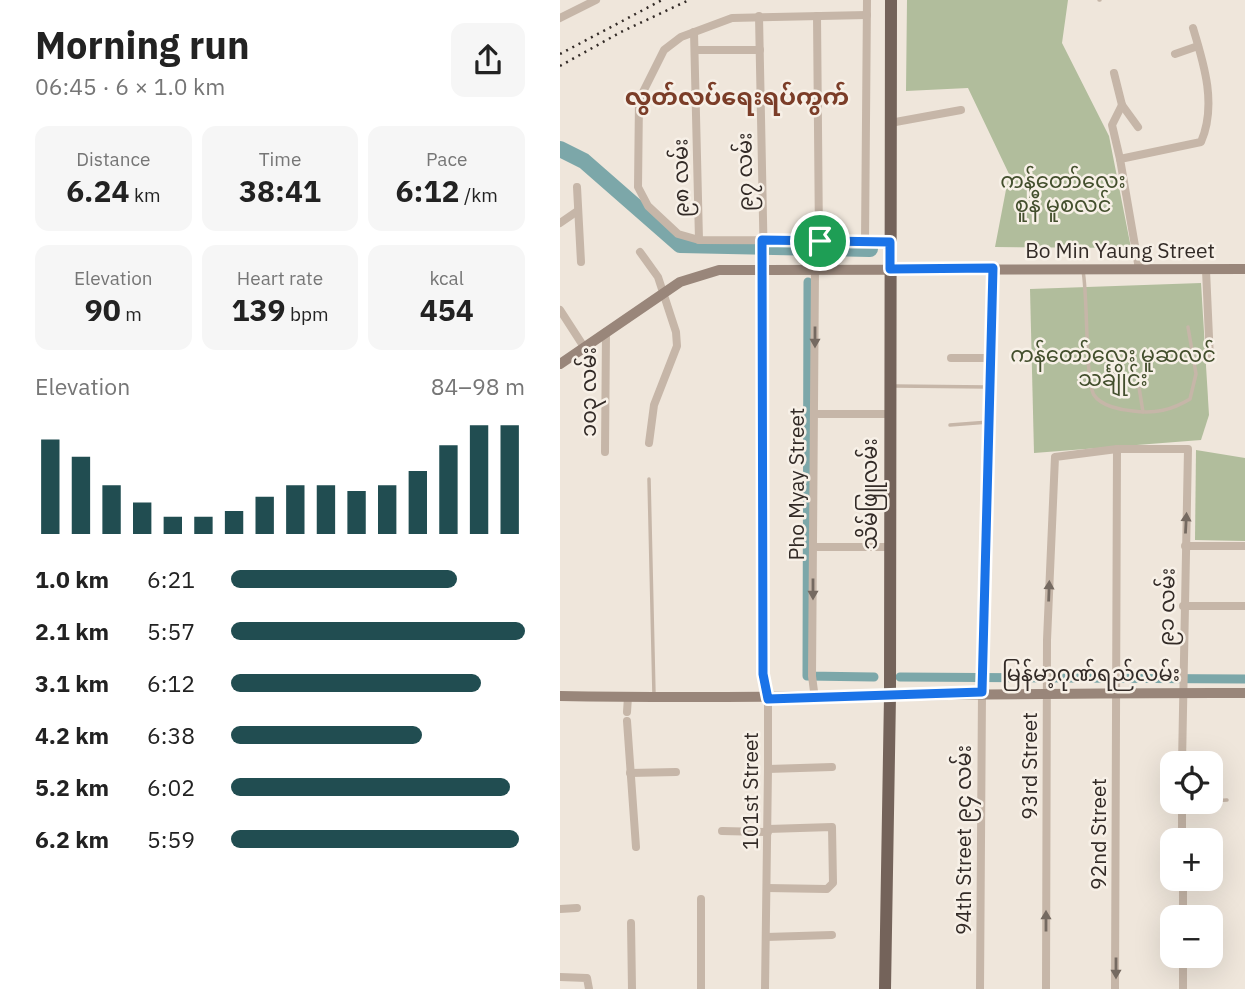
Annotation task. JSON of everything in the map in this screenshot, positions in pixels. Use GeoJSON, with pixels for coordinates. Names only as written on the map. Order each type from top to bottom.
{"type":"FeatureCollection","features":[{"type":"Feature","properties":{"kind":"main road","name":"သိမ်ဖြူလမ်း"},"geometry":{"type":"LineString","coordinates":[[885,989],[890,696],[888,547],[891,0]]}},
{"type":"Feature","properties":{"kind":"main road","name":"Bo Min Yaung Street"},"geometry":{"type":"LineString","coordinates":[[560,364],[664,293],[698,274],[719,270],[1245,269]]}},
{"type":"Feature","properties":{"kind":"main road","name":"မြန်မာ့ဂုဏ်ရည်လမ်း"},"geometry":{"type":"LineString","coordinates":[[560,696],[815,699],[1047,692],[1116,698],[1182,692],[1245,693]]}},
{"type":"Feature","properties":{"kind":"street"},"geometry":{"type":"LineString","coordinates":[[560,18],[596,0]]}},
{"type":"Feature","properties":{"kind":"street"},"geometry":{"type":"LineString","coordinates":[[865,241],[867,0]]}},
{"type":"Feature","properties":{"kind":"street"},"geometry":{"type":"LineString","coordinates":[[867,15],[732,18],[671,42],[664,50],[639,100],[638,187],[648,206],[678,234],[699,240],[890,242]]}},
{"type":"Feature","properties":{"kind":"street","name":"၉၇ လမ်း"},"geometry":{"type":"LineString","coordinates":[[760,16],[763,257]]}},
{"type":"Feature","properties":{"kind":"street"},"geometry":{"type":"LineString","coordinates":[[817,16],[820,241]]}},
{"type":"Feature","properties":{"kind":"street"},"geometry":{"type":"LineString","coordinates":[[1121,159],[1201,142],[1205,133],[1208,93],[1192,28]]}},
{"type":"Feature","properties":{"kind":"street","name":"၉၈ လမ်း"},"geometry":{"type":"LineString","coordinates":[[694,32],[699,240]]}},
{"type":"Feature","properties":{"kind":"street"},"geometry":{"type":"LineString","coordinates":[[1175,54],[1198,46]]}},
{"type":"Feature","properties":{"kind":"street"},"geometry":{"type":"LineString","coordinates":[[695,50],[760,50]]}},
{"type":"Feature","properties":{"kind":"street"},"geometry":{"type":"LineString","coordinates":[[1114,73],[1122,105],[1138,127]]}},
{"type":"Feature","properties":{"kind":"street"},"geometry":{"type":"LineString","coordinates":[[1122,105],[1112,125],[1121,159],[1139,269]]}},
{"type":"Feature","properties":{"kind":"street"},"geometry":{"type":"LineString","coordinates":[[890,123],[961,110]]}},
{"type":"Feature","properties":{"kind":"street"},"geometry":{"type":"LineString","coordinates":[[577,187],[576,212],[581,262]]}},
{"type":"Feature","properties":{"kind":"street"},"geometry":{"type":"LineString","coordinates":[[560,223],[576,212]]}},
{"type":"Feature","properties":{"kind":"street"},"geometry":{"type":"LineString","coordinates":[[640,252],[658,277],[677,346],[654,405],[649,443]]}},
{"type":"Feature","properties":{"kind":"street","name":"101st Street"},"geometry":{"type":"LineString","coordinates":[[763,257],[763,674],[768,699],[765,989]]}},
{"type":"Feature","properties":{"kind":"street","name":"94th Street ၉၄ လမ်း"},"geometry":{"type":"LineString","coordinates":[[980,989],[982,692],[993,268]]}},
{"type":"Feature","properties":{"kind":"street","name":"Pho Myay Street"},"geometry":{"type":"LineString","coordinates":[[815,269],[812,676],[815,699]]}},
{"type":"Feature","properties":{"kind":"street"},"geometry":{"type":"LineString","coordinates":[[1206,270],[1210,360]]}},
{"type":"Feature","properties":{"kind":"street"},"geometry":{"type":"LineString","coordinates":[[560,310],[584,347]]}},
{"type":"Feature","properties":{"kind":"street","name":"၁၀၃ လမ်း"},"geometry":{"type":"LineString","coordinates":[[605,452],[606,332]]}},
{"type":"Feature","properties":{"kind":"street"},"geometry":{"type":"LineString","coordinates":[[951,358],[991,358]]}},
{"type":"Feature","properties":{"kind":"street"},"geometry":{"type":"LineString","coordinates":[[814,414],[889,414]]}},
{"type":"Feature","properties":{"kind":"street","name":"၉၁ လမ်း"},"geometry":{"type":"LineString","coordinates":[[1117,449],[1184,447],[1189,453],[1183,606],[1182,751]]}},
{"type":"Feature","properties":{"kind":"street","name":"93rd Street"},"geometry":{"type":"LineString","coordinates":[[1046,989],[1047,659],[1053,459],[1117,449]]}},
{"type":"Feature","properties":{"kind":"street","name":"92nd Street"},"geometry":{"type":"LineString","coordinates":[[1115,989],[1117,449]]}},
{"type":"Feature","properties":{"kind":"street"},"geometry":{"type":"LineString","coordinates":[[1185,546],[1245,546]]}},
{"type":"Feature","properties":{"kind":"street"},"geometry":{"type":"LineString","coordinates":[[813,547],[888,547]]}},
{"type":"Feature","properties":{"kind":"street"},"geometry":{"type":"LineString","coordinates":[[1183,606],[1245,606]]}},
{"type":"Feature","properties":{"kind":"street"},"geometry":{"type":"LineString","coordinates":[[628,697],[636,847]]}},
{"type":"Feature","properties":{"kind":"street"},"geometry":{"type":"LineString","coordinates":[[768,769],[832,767]]}},
{"type":"Feature","properties":{"kind":"street"},"geometry":{"type":"LineString","coordinates":[[630,773],[676,772]]}},
{"type":"Feature","properties":{"kind":"street"},"geometry":{"type":"LineString","coordinates":[[722,831],[832,827],[833,883],[827,889],[767,888]]}},
{"type":"Feature","properties":{"kind":"street"},"geometry":{"type":"LineString","coordinates":[[701,899],[701,989]]}},
{"type":"Feature","properties":{"kind":"street"},"geometry":{"type":"LineString","coordinates":[[560,909],[577,908]]}},
{"type":"Feature","properties":{"kind":"street"},"geometry":{"type":"LineString","coordinates":[[631,923],[632,989]]}},
{"type":"Feature","properties":{"kind":"street"},"geometry":{"type":"LineString","coordinates":[[766,937],[832,935]]}},
{"type":"Feature","properties":{"kind":"street"},"geometry":{"type":"LineString","coordinates":[[1183,968],[1183,989]]}},
{"type":"Feature","properties":{"kind":"street"},"geometry":{"type":"LineString","coordinates":[[560,976],[587,978],[589,989]]}},
{"type":"Feature","properties":{"kind":"lane"},"geometry":{"type":"LineString","coordinates":[[1083,269],[1093,394],[1120,410],[1172,410],[1190,399],[1196,374],[1188,327]]}},
{"type":"Feature","properties":{"kind":"lane"},"geometry":{"type":"LineString","coordinates":[[1138,381],[1143,412]]}},
{"type":"Feature","properties":{"kind":"lane"},"geometry":{"type":"LineString","coordinates":[[889,386],[990,387]]}},
{"type":"Feature","properties":{"kind":"lane"},"geometry":{"type":"LineString","coordinates":[[950,425],[989,422]]}},
{"type":"Feature","properties":{"kind":"lane"},"geometry":{"type":"LineString","coordinates":[[649,479],[654,698]]}},
{"type":"Feature","properties":{"kind":"lane"},"geometry":{"type":"LineString","coordinates":[[1223,800],[1227,800]]}},
{"type":"Feature","properties":{"kind":"green space","name":"ကန်တော်လေး စူနီ မူစလင်"},"geometry":{"type":"Polygon","coordinates":[[[907,0],[1068,0],[1062,43],[1109,136],[1131,248],[995,247],[1009,174],[968,88],[906,91],[907,0]]]}},
{"type":"Feature","properties":{"kind":"green space","name":"ကန်တော်လေး မူဆလင် သင်္ချိုင်း"},"geometry":{"type":"Polygon","coordinates":[[[1201,283],[1209,415],[1201,440],[1034,453],[1030,289],[1201,283]]]}},
{"type":"Feature","properties":{"kind":"green space"},"geometry":{"type":"Polygon","coordinates":[[[1196,450],[1245,458],[1245,541],[1195,540],[1196,450]]]}},
{"type":"Feature","properties":{"kind":"waterway"},"geometry":{"type":"LineString","coordinates":[[560,149],[584,161],[680,245],[870,249]]}},
{"type":"Feature","properties":{"kind":"waterway"},"geometry":{"type":"LineString","coordinates":[[808,249],[808,256]]}},
{"type":"Feature","properties":{"kind":"waterway"},"geometry":{"type":"LineString","coordinates":[[808,282],[807,676],[874,677]]}},
{"type":"Feature","properties":{"kind":"waterway"},"geometry":{"type":"LineString","coordinates":[[900,677],[1245,679]]}},
{"type":"Feature","properties":{"kind":"railway"},"geometry":{"type":"LineString","coordinates":[[560,54],[662,0]]}},
{"type":"Feature","properties":{"kind":"railway"},"geometry":{"type":"LineString","coordinates":[[560,66],[621,32],[689,0]]}},
{"type":"Feature","properties":{"kind":"district","name":"လွတ်လပ်ရေးရပ်ကွက်"},"geometry":{"type":"Point","coordinates":[737,96]}},
{"type":"Feature","properties":{"kind":"route"},"geometry":{"type":"LineString","coordinates":[[762,240],[820,241],[890,242],[890,269],[993,268],[982,692],[768,699],[763,674],[762,240]]}}]}
